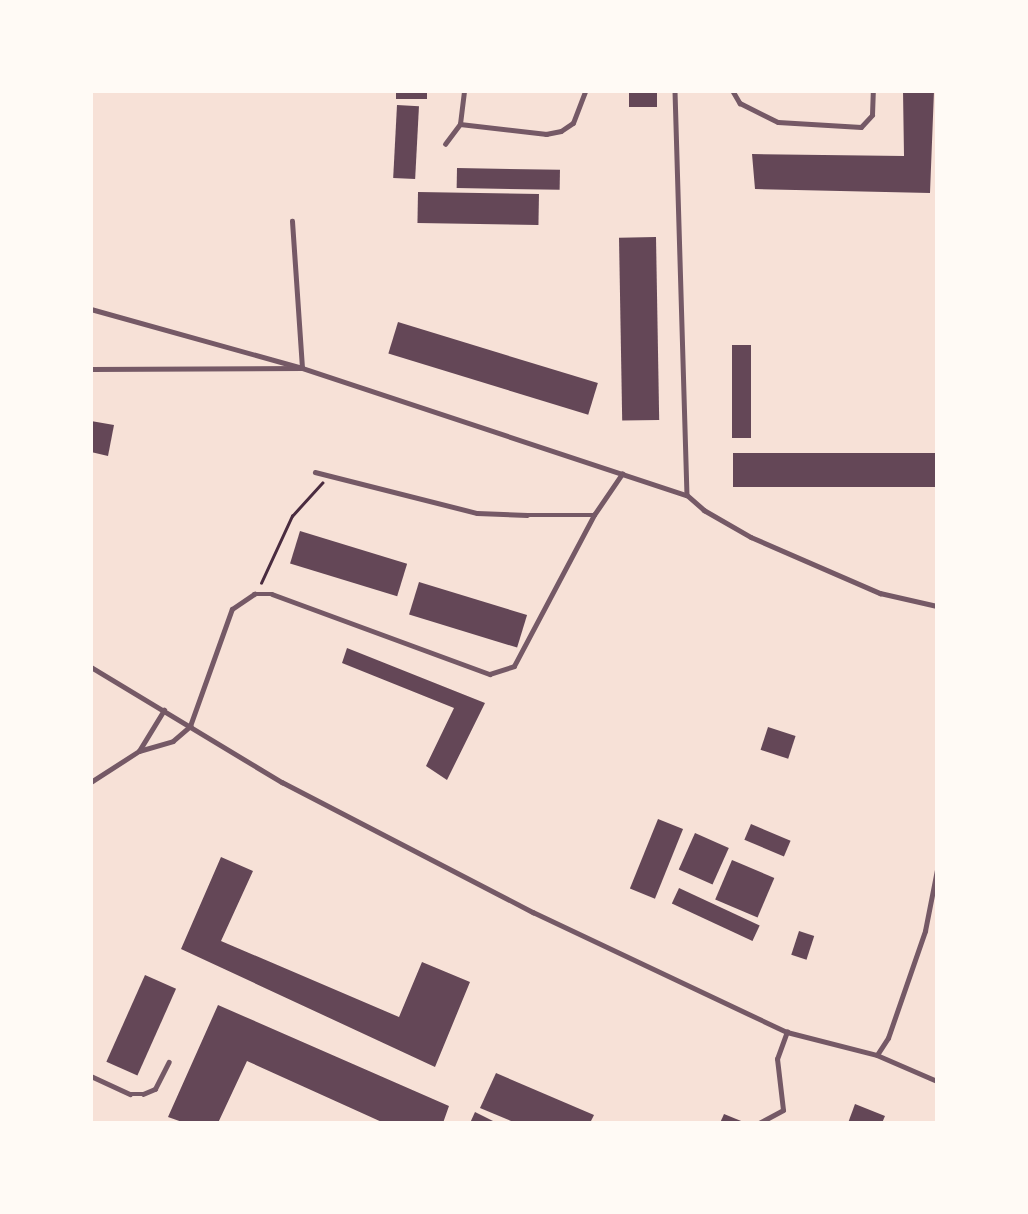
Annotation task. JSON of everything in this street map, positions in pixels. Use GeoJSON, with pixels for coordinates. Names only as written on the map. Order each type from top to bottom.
{"type":"FeatureCollection","features":[{"type":"Feature","properties":{"kind":"lane"},"geometry":{"type":"LineString","coordinates":[[445,144],[460,124],[464,91]]}},
{"type":"Feature","properties":{"kind":"lane"},"geometry":{"type":"LineString","coordinates":[[460,124],[546,134],[561,131],[573,123],[586,91]]}},
{"type":"Feature","properties":{"kind":"lane"},"geometry":{"type":"LineString","coordinates":[[675,91],[687,495]]}},
{"type":"Feature","properties":{"kind":"lane"},"geometry":{"type":"LineString","coordinates":[[733,91],[740,103],[778,122],[861,127],[872,115],[873,91]]}},
{"type":"Feature","properties":{"kind":"lane"},"geometry":{"type":"LineString","coordinates":[[292,221],[302,368]]}},
{"type":"Feature","properties":{"kind":"lane"},"geometry":{"type":"LineString","coordinates":[[91,309],[302,368],[687,495],[751,537],[880,593],[937,606]]}},
{"type":"Feature","properties":{"kind":"lane"},"geometry":{"type":"LineString","coordinates":[[91,369],[302,368]]}},
{"type":"Feature","properties":{"kind":"lane"},"geometry":{"type":"LineString","coordinates":[[316,472],[477,513],[594,515]]}},
{"type":"Feature","properties":{"kind":"lane"},"geometry":{"type":"LineString","coordinates":[[91,782],[139,751],[173,741],[190,726],[232,609],[254,594],[272,594],[490,674],[514,666],[526,650],[594,515],[622,474]]}},
{"type":"Feature","properties":{"kind":"lane"},"geometry":{"type":"LineString","coordinates":[[91,667],[282,782],[443,867],[787,1032],[877,1055],[937,1082]]}},
{"type":"Feature","properties":{"kind":"lane"},"geometry":{"type":"LineString","coordinates":[[139,751],[164,710]]}},
{"type":"Feature","properties":{"kind":"lane"},"geometry":{"type":"LineString","coordinates":[[877,1055],[888,1038],[925,931],[937,870]]}},
{"type":"Feature","properties":{"kind":"lane"},"geometry":{"type":"LineString","coordinates":[[759,1123],[783,1110],[777,1059],[787,1032]]}},
{"type":"Feature","properties":{"kind":"lane"},"geometry":{"type":"LineString","coordinates":[[91,1076],[130,1094],[144,1094],[155,1089],[169,1062]]}},
{"type":"Feature","properties":{"kind":"path"},"geometry":{"type":"LineString","coordinates":[[254,594],[268,572],[292,516],[330,476]]}},
{"type":"Feature","properties":{"kind":"building"},"geometry":{"type":"Polygon","coordinates":[[[396,91],[427,91],[427,99],[396,99],[396,91]]]}},
{"type":"Feature","properties":{"kind":"building"},"geometry":{"type":"Polygon","coordinates":[[[629,91],[657,91],[657,107],[629,107],[629,91]]]}},
{"type":"Feature","properties":{"kind":"building"},"geometry":{"type":"Polygon","coordinates":[[[903,91],[934,91],[930,193],[755,189],[752,154],[904,156],[903,91]]]}},
{"type":"Feature","properties":{"kind":"building"},"geometry":{"type":"Polygon","coordinates":[[[397,105],[419,106],[415,179],[393,178],[397,105]]]}},
{"type":"Feature","properties":{"kind":"building"},"geometry":{"type":"Polygon","coordinates":[[[457,168],[560,170],[560,190],[457,188],[457,168]]]}},
{"type":"Feature","properties":{"kind":"building"},"geometry":{"type":"Polygon","coordinates":[[[418,192],[539,194],[538,225],[417,223],[418,192]]]}},
{"type":"Feature","properties":{"kind":"building"},"geometry":{"type":"Polygon","coordinates":[[[656,237],[659,420],[622,421],[619,238],[656,237]]]}},
{"type":"Feature","properties":{"kind":"building"},"geometry":{"type":"Polygon","coordinates":[[[398,322],[598,383],[588,415],[388,354],[398,322]]]}},
{"type":"Feature","properties":{"kind":"building"},"geometry":{"type":"Polygon","coordinates":[[[732,345],[751,345],[751,438],[732,438],[732,345]]]}},
{"type":"Feature","properties":{"kind":"building"},"geometry":{"type":"Polygon","coordinates":[[[91,421],[114,425],[108,456],[91,452],[91,421]]]}},
{"type":"Feature","properties":{"kind":"building"},"geometry":{"type":"Polygon","coordinates":[[[733,453],[937,453],[937,487],[733,487],[733,453]]]}},
{"type":"Feature","properties":{"kind":"building"},"geometry":{"type":"Polygon","coordinates":[[[300,531],[407,564],[397,596],[290,564],[300,531]]]}},
{"type":"Feature","properties":{"kind":"building"},"geometry":{"type":"Polygon","coordinates":[[[419,582],[527,615],[517,648],[409,615],[419,582]]]}},
{"type":"Feature","properties":{"kind":"building"},"geometry":{"type":"Polygon","coordinates":[[[347,648],[485,703],[447,780],[426,766],[454,708],[342,663],[347,648]]]}},
{"type":"Feature","properties":{"kind":"building"},"geometry":{"type":"Polygon","coordinates":[[[768,727],[796,736],[788,759],[761,750],[768,727]]]}},
{"type":"Feature","properties":{"kind":"building"},"geometry":{"type":"Polygon","coordinates":[[[658,819],[683,829],[655,899],[630,889],[658,819]]]}},
{"type":"Feature","properties":{"kind":"building"},"geometry":{"type":"Polygon","coordinates":[[[751,824],[791,841],[784,856],[744,840],[751,824]]]}},
{"type":"Feature","properties":{"kind":"building"},"geometry":{"type":"Polygon","coordinates":[[[695,833],[729,848],[713,885],[679,870],[695,833]]]}},
{"type":"Feature","properties":{"kind":"building"},"geometry":{"type":"Polygon","coordinates":[[[221,857],[253,871],[221,941],[399,1017],[422,962],[470,982],[435,1067],[181,949],[221,857]]]}},
{"type":"Feature","properties":{"kind":"building"},"geometry":{"type":"Polygon","coordinates":[[[732,860],[774,878],[758,918],[715,900],[732,860]]]}},
{"type":"Feature","properties":{"kind":"building"},"geometry":{"type":"Polygon","coordinates":[[[679,888],[760,926],[752,941],[672,903],[679,888]]]}},
{"type":"Feature","properties":{"kind":"building"},"geometry":{"type":"Polygon","coordinates":[[[799,931],[814,936],[806,960],[791,955],[799,931]]]}},
{"type":"Feature","properties":{"kind":"building"},"geometry":{"type":"Polygon","coordinates":[[[145,975],[176,989],[137,1076],[106,1062],[145,975]]]}},
{"type":"Feature","properties":{"kind":"building"},"geometry":{"type":"Polygon","coordinates":[[[218,1005],[449,1106],[443,1123],[384,1123],[247,1061],[218,1123],[185,1123],[168,1117],[218,1005]]]}},
{"type":"Feature","properties":{"kind":"building"},"geometry":{"type":"Polygon","coordinates":[[[496,1073],[594,1115],[590,1123],[516,1123],[480,1108],[496,1073]]]}},
{"type":"Feature","properties":{"kind":"building"},"geometry":{"type":"Polygon","coordinates":[[[855,1104],[885,1116],[882,1123],[848,1123],[855,1104]]]}},
{"type":"Feature","properties":{"kind":"building"},"geometry":{"type":"Polygon","coordinates":[[[475,1112],[497,1123],[470,1123],[475,1112]]]}},
{"type":"Feature","properties":{"kind":"building"},"geometry":{"type":"Polygon","coordinates":[[[724,1114],[746,1123],[720,1123],[724,1114]]]}}]}
